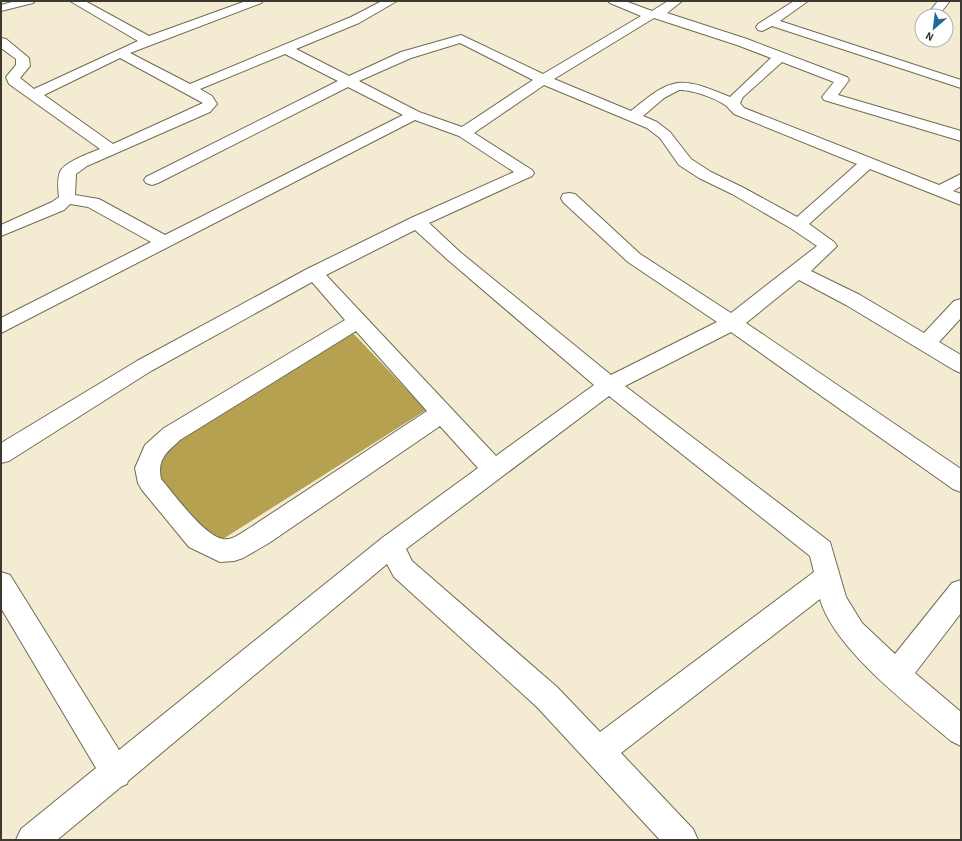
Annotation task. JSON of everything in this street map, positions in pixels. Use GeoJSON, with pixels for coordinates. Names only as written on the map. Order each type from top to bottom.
{"type":"FeatureCollection","features":[{"type":"Feature","properties":{"kind":"street"},"geometry":{"type":"LineString","coordinates":[[3,6],[28,1]]}},
{"type":"Feature","properties":{"kind":"street"},"geometry":{"type":"LineString","coordinates":[[76,1],[148,41]]}},
{"type":"Feature","properties":{"kind":"street"},"geometry":{"type":"LineString","coordinates":[[189,89],[355,20],[391,1]]}},
{"type":"Feature","properties":{"kind":"street"},"geometry":{"type":"LineString","coordinates":[[614,1],[742,42],[842,80],[829,97],[961,136]]}},
{"type":"Feature","properties":{"kind":"street"},"geometry":{"type":"LineString","coordinates":[[464,133],[543,80],[676,1]]}},
{"type":"Feature","properties":{"kind":"street"},"geometry":{"type":"LineString","coordinates":[[742,42],[802,1]]}},
{"type":"Feature","properties":{"kind":"street"},"geometry":{"type":"LineString","coordinates":[[33,95],[120,53],[245,3]]}},
{"type":"Feature","properties":{"kind":"street"},"geometry":{"type":"LineString","coordinates":[[771,22],[961,84]]}},
{"type":"Feature","properties":{"kind":"street"},"geometry":{"type":"LineString","coordinates":[[32,840],[116,773],[250,660],[390,546],[609,385],[732,323],[798,272],[828,246],[798,225],[738,191],[705,175],[685,162],[665,135],[652,125],[543,80],[461,39],[406,55],[349,81],[152,180]]}},
{"type":"Feature","properties":{"kind":"street"},"geometry":{"type":"LineString","coordinates":[[1,42],[22,58],[23,66],[13,78],[14,81],[112,150]]}},
{"type":"Feature","properties":{"kind":"street"},"geometry":{"type":"LineString","coordinates":[[1,454],[144,366],[314,273],[417,222],[526,173],[464,133],[414,115],[286,49]]}},
{"type":"Feature","properties":{"kind":"street"},"geometry":{"type":"LineString","coordinates":[[67,199],[66,181],[68,172],[81,163],[205,109],[210,104],[207,99],[120,53]]}},
{"type":"Feature","properties":{"kind":"street"},"geometry":{"type":"LineString","coordinates":[[733,103],[738,95],[780,57]]}},
{"type":"Feature","properties":{"kind":"street"},"geometry":{"type":"LineString","coordinates":[[632,118],[676,86],[695,88],[733,103],[734,107],[739,111],[961,200]]}},
{"type":"Feature","properties":{"kind":"street"},"geometry":{"type":"LineString","coordinates":[[1,326],[414,115]]}},
{"type":"Feature","properties":{"kind":"street"},"geometry":{"type":"LineString","coordinates":[[798,225],[867,163]]}},
{"type":"Feature","properties":{"kind":"street"},"geometry":{"type":"LineString","coordinates":[[939,192],[961,179]]}},
{"type":"Feature","properties":{"kind":"street"},"geometry":{"type":"LineString","coordinates":[[569,198],[634,258],[732,323],[961,482]]}},
{"type":"Feature","properties":{"kind":"street"},"geometry":{"type":"LineString","coordinates":[[1,231],[58,206],[67,199],[93,203],[164,242]]}},
{"type":"Feature","properties":{"kind":"street"},"geometry":{"type":"LineString","coordinates":[[417,222],[454,256],[609,385],[821,550],[834,602],[852,632],[896,675],[961,731]]}},
{"type":"Feature","properties":{"kind":"street"},"geometry":{"type":"LineString","coordinates":[[798,272],[853,300],[961,365]]}},
{"type":"Feature","properties":{"kind":"street"},"geometry":{"type":"LineString","coordinates":[[314,273],[494,470]]}},
{"type":"Feature","properties":{"kind":"street"},"geometry":{"type":"LineString","coordinates":[[926,344],[961,306]]}},
{"type":"Feature","properties":{"kind":"street"},"geometry":{"type":"LineString","coordinates":[[358,321],[172,434],[153,452],[147,468],[150,483],[198,539],[220,551],[234,550],[260,535],[442,413]]}},
{"type":"Feature","properties":{"kind":"street"},"geometry":{"type":"LineString","coordinates":[[390,546],[403,570],[547,697],[682,840]]}},
{"type":"Feature","properties":{"kind":"street"},"geometry":{"type":"LineString","coordinates":[[599,751],[828,577]]}},
{"type":"Feature","properties":{"kind":"street"},"geometry":{"type":"LineString","coordinates":[[1,584],[116,773]]}},
{"type":"Feature","properties":{"kind":"street"},"geometry":{"type":"LineString","coordinates":[[896,675],[961,592]]}},
{"type":"Feature","properties":{"kind":"shaded area"},"geometry":{"type":"Polygon","coordinates":[[[352,332],[426,410],[215,544],[154,478],[152,456],[352,332]]]}}]}
